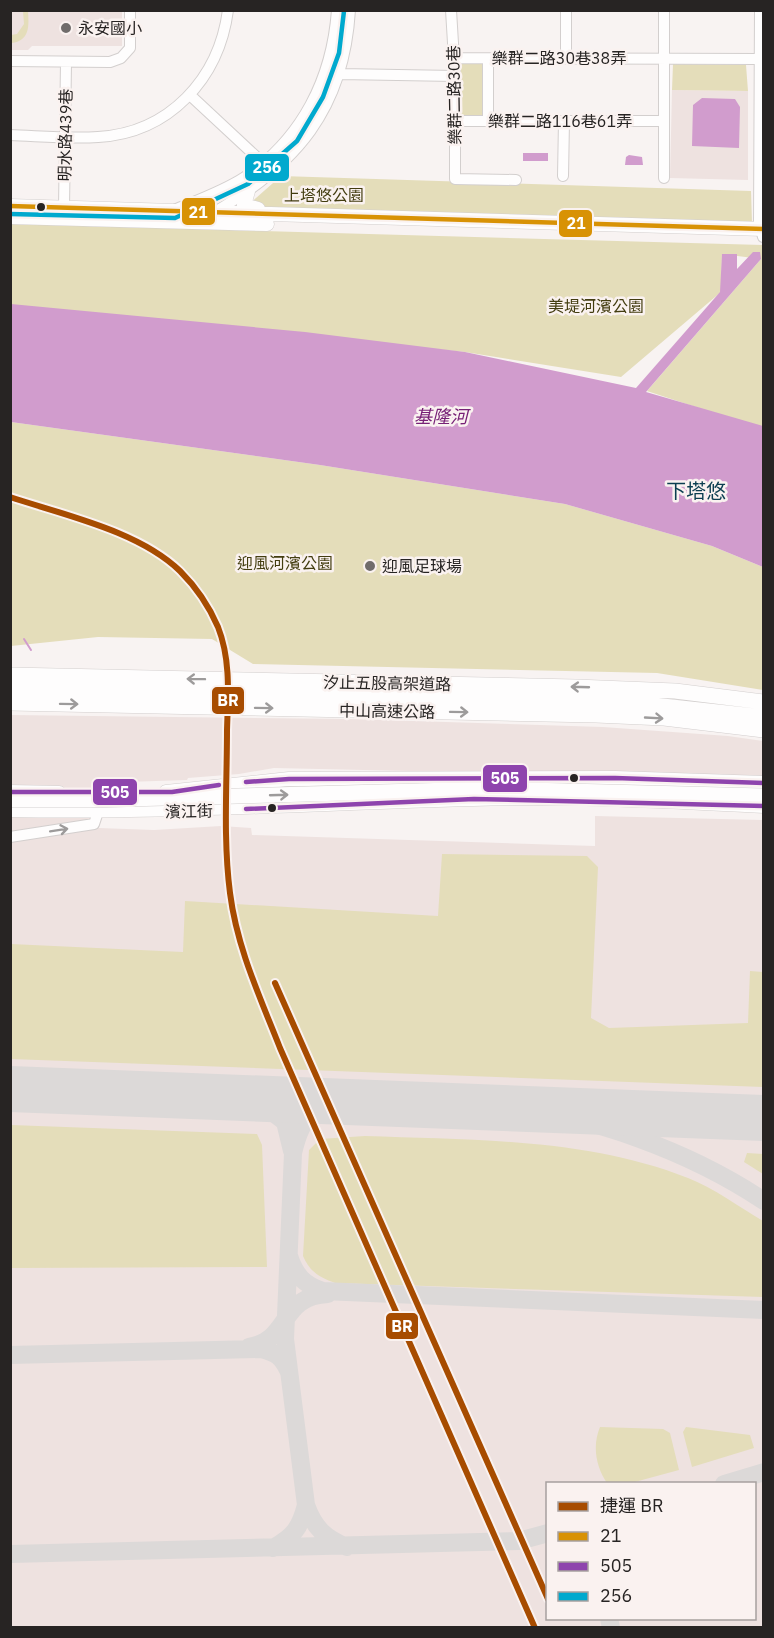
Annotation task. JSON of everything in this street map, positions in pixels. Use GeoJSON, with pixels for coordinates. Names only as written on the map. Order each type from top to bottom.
{"type":"FeatureCollection","features":[{"type":"Feature","properties":{"kind":"highway","name":"汐止五股高架道路"},"geometry":{"type":"LineString","coordinates":[[10,675],[576,687],[675,691],[764,702]]}},
{"type":"Feature","properties":{"kind":"highway","name":"中山高速公路"},"geometry":{"type":"LineString","coordinates":[[10,689],[635,703],[764,717]]}},
{"type":"Feature","properties":{"kind":"highway","name":"中山高速公路"},"geometry":{"type":"LineString","coordinates":[[10,702],[596,715],[664,718],[764,730]]}},
{"type":"Feature","properties":{"kind":"highway"},"geometry":{"type":"LineString","coordinates":[[10,800],[90,800],[489,789],[764,796]]}},
{"type":"Feature","properties":{"kind":"main road"},"geometry":{"type":"LineString","coordinates":[[249,191],[246,207],[298,216]]}},
{"type":"Feature","properties":{"kind":"main road"},"geometry":{"type":"LineString","coordinates":[[10,207],[174,210],[762,234]]}},
{"type":"Feature","properties":{"kind":"main road"},"geometry":{"type":"LineString","coordinates":[[10,217],[762,234]]}},
{"type":"Feature","properties":{"kind":"main road","name":"濱江街"},"geometry":{"type":"LineString","coordinates":[[10,792],[172,792],[246,782],[300,779],[615,778],[764,783]]}},
{"type":"Feature","properties":{"kind":"main road"},"geometry":{"type":"LineString","coordinates":[[246,782],[246,809]]}},
{"type":"Feature","properties":{"kind":"main road","name":"濱江街"},"geometry":{"type":"LineString","coordinates":[[10,810],[98,812],[246,809],[560,798],[764,806]]}},
{"type":"Feature","properties":{"kind":"street"},"geometry":{"type":"LineString","coordinates":[[10,61],[97,63],[121,58],[130,48],[130,10]]}},
{"type":"Feature","properties":{"kind":"street"},"geometry":{"type":"LineString","coordinates":[[10,135],[98,137],[138,129],[155,122],[190,96],[212,66],[218,52],[228,10]]}},
{"type":"Feature","properties":{"kind":"street"},"geometry":{"type":"LineString","coordinates":[[174,210],[224,188],[264,163],[291,136],[317,93],[332,51],[337,10]]}},
{"type":"Feature","properties":{"kind":"street"},"geometry":{"type":"LineString","coordinates":[[194,222],[249,191],[276,171],[306,138],[329,100],[340,74],[350,10]]}},
{"type":"Feature","properties":{"kind":"street","name":"樂群二路30巷"},"geometry":{"type":"LineString","coordinates":[[451,10],[455,76],[455,179],[516,180]]}},
{"type":"Feature","properties":{"kind":"street"},"geometry":{"type":"LineString","coordinates":[[566,10],[566,58]]}},
{"type":"Feature","properties":{"kind":"street"},"geometry":{"type":"LineString","coordinates":[[664,10],[664,178]]}},
{"type":"Feature","properties":{"kind":"street"},"geometry":{"type":"LineString","coordinates":[[760,10],[762,234]]}},
{"type":"Feature","properties":{"kind":"street","name":"樂群二路30巷38弄"},"geometry":{"type":"LineString","coordinates":[[454,58],[759,59]]}},
{"type":"Feature","properties":{"kind":"street"},"geometry":{"type":"LineString","coordinates":[[488,58],[488,121]]}},
{"type":"Feature","properties":{"kind":"street","name":"明水路439巷"},"geometry":{"type":"LineString","coordinates":[[64,208],[66,62]]}},
{"type":"Feature","properties":{"kind":"street"},"geometry":{"type":"LineString","coordinates":[[340,74],[455,76]]}},
{"type":"Feature","properties":{"kind":"street"},"geometry":{"type":"LineString","coordinates":[[190,96],[264,163]]}},
{"type":"Feature","properties":{"kind":"street","name":"樂群二路116巷61弄"},"geometry":{"type":"LineString","coordinates":[[455,121],[664,121]]}},
{"type":"Feature","properties":{"kind":"street"},"geometry":{"type":"LineString","coordinates":[[563,176],[564,121]]}},
{"type":"Feature","properties":{"kind":"street"},"geometry":{"type":"LineString","coordinates":[[10,837],[94,824],[98,812]]}},
{"type":"Feature","properties":{"kind":"shaded area","name":"永安國小"},"geometry":{"type":"Polygon","coordinates":[[[10,11],[122,11],[122,46],[32,46],[28,50],[11,50],[10,11]]]}},
{"type":"Feature","properties":{"kind":"shaded area"},"geometry":{"type":"Polygon","coordinates":[[[672,90],[748,91],[748,180],[670,178],[672,90]]]}},
{"type":"Feature","properties":{"kind":"shaded area"},"geometry":{"type":"Polygon","coordinates":[[[11,715],[349,719],[603,727],[728,736],[763,741],[763,779],[274,768],[239,774],[188,778],[187,780],[95,783],[99,828],[154,830],[221,826],[251,828],[252,835],[595,846],[595,816],[763,820],[763,1627],[11,1628],[11,715]]]}},
{"type":"Feature","properties":{"kind":"green space"},"geometry":{"type":"Polygon","coordinates":[[[23,11],[28,11],[27,32],[22,39],[11,43],[11,35],[17,34],[24,24],[23,11]]]}},
{"type":"Feature","properties":{"kind":"green space"},"geometry":{"type":"Polygon","coordinates":[[[486,60],[486,117],[460,116],[459,61],[486,60]]]}},
{"type":"Feature","properties":{"kind":"green space"},"geometry":{"type":"Polygon","coordinates":[[[673,64],[746,65],[748,91],[672,90],[673,64]]]}},
{"type":"Feature","properties":{"kind":"green space","name":"上塔悠公園"},"geometry":{"type":"Polygon","coordinates":[[[281,176],[751,191],[752,223],[300,212],[247,206],[281,176]]]}},
{"type":"Feature","properties":{"kind":"green space","name":"美堤河濱公園"},"geometry":{"type":"Polygon","coordinates":[[[10,224],[763,245],[763,429],[647,391],[761,259],[722,254],[721,292],[621,377],[465,352],[11,307],[10,224]]]}},
{"type":"Feature","properties":{"kind":"green space","name":"迎風河濱公園"},"geometry":{"type":"Polygon","coordinates":[[[11,422],[320,465],[565,504],[712,546],[763,567],[763,690],[657,673],[253,664],[212,639],[98,637],[11,646],[11,422]]]}},
{"type":"Feature","properties":{"kind":"green space"},"geometry":{"type":"Polygon","coordinates":[[[442,854],[587,856],[598,867],[591,1018],[609,1028],[748,1023],[750,971],[763,972],[763,1087],[11,1059],[11,944],[183,952],[185,901],[438,916],[442,854]]]}},
{"type":"Feature","properties":{"kind":"green space"},"geometry":{"type":"Polygon","coordinates":[[[11,1125],[257,1134],[262,1145],[267,1267],[11,1268],[11,1125]]]}},
{"type":"Feature","properties":{"kind":"green space"},"geometry":{"type":"Polygon","coordinates":[[[365,1136],[488,1140],[569,1148],[649,1165],[698,1182],[763,1221],[763,1297],[329,1281],[312,1270],[303,1256],[309,1150],[320,1139],[365,1136]]]}},
{"type":"Feature","properties":{"kind":"green space"},"geometry":{"type":"Polygon","coordinates":[[[747,1153],[763,1154],[763,1174],[744,1162],[747,1153]]]}},
{"type":"Feature","properties":{"kind":"green space"},"geometry":{"type":"Polygon","coordinates":[[[600,1427],[663,1429],[670,1433],[679,1470],[635,1482],[606,1482],[596,1456],[600,1427]]]}},
{"type":"Feature","properties":{"kind":"green space"},"geometry":{"type":"Polygon","coordinates":[[[686,1427],[750,1435],[754,1448],[692,1467],[683,1432],[686,1427]]]}},
{"type":"Feature","properties":{"kind":"water"},"geometry":{"type":"Polygon","coordinates":[[[702,98],[735,99],[740,107],[739,148],[692,146],[693,105],[702,98]]]}},
{"type":"Feature","properties":{"kind":"water"},"geometry":{"type":"Polygon","coordinates":[[[523,153],[548,153],[548,161],[523,161],[523,153]]]}},
{"type":"Feature","properties":{"kind":"water"},"geometry":{"type":"Polygon","coordinates":[[[629,155],[642,157],[643,165],[625,165],[626,157],[629,155]]]}},
{"type":"Feature","properties":{"kind":"water","name":"基隆河"},"geometry":{"type":"Polygon","coordinates":[[[753,252],[760,252],[761,259],[646,392],[763,426],[763,567],[712,546],[565,504],[320,465],[11,422],[11,304],[305,332],[465,352],[636,388],[720,292],[722,254],[737,254],[737,269],[753,252]]]}},
{"type":"Feature","properties":{"kind":"waterway"},"geometry":{"type":"LineString","coordinates":[[24,639],[31,650]]}},
{"type":"Feature","properties":{"kind":"taxiway"},"geometry":{"type":"LineString","coordinates":[[10,1090],[263,1105],[285,1122],[292,1151]]}},
{"type":"Feature","properties":{"kind":"taxiway"},"geometry":{"type":"LineString","coordinates":[[347,1547],[332,1540],[321,1531],[306,1505],[285,1339],[293,1153],[301,1129],[307,1118],[317,1109],[476,1107],[532,1111],[567,1117],[637,1138],[671,1152],[736,1183],[764,1201]]}},
{"type":"Feature","properties":{"kind":"taxiway"},"geometry":{"type":"LineString","coordinates":[[289,1256],[294,1269],[301,1278],[311,1286],[323,1291],[764,1310]]}},
{"type":"Feature","properties":{"kind":"taxiway"},"geometry":{"type":"LineString","coordinates":[[249,1347],[262,1343],[272,1336],[301,1302],[328,1294]]}},
{"type":"Feature","properties":{"kind":"taxiway"},"geometry":{"type":"LineString","coordinates":[[10,1355],[261,1349],[278,1356],[289,1372]]}},
{"type":"Feature","properties":{"kind":"taxiway"},"geometry":{"type":"LineString","coordinates":[[731,1482],[764,1472]]}},
{"type":"Feature","properties":{"kind":"taxiway"},"geometry":{"type":"LineString","coordinates":[[273,1548],[295,1531],[306,1505]]}},
{"type":"Feature","properties":{"kind":"taxiway"},"geometry":{"type":"LineString","coordinates":[[10,1554],[519,1541],[546,1534]]}},
{"type":"Feature","properties":{"kind":"taxiway"},"geometry":{"type":"LineString","coordinates":[[609,1620],[611,1628]]}},
{"type":"Feature","properties":{"kind":"runway"},"geometry":{"type":"LineString","coordinates":[[10,1089],[764,1118]]}},
{"type":"Feature","properties":{"kind":"metro line","name":"BR"},"geometry":{"type":"LineString","coordinates":[[10,497],[100,526],[144,545],[163,557],[186,577],[202,597],[218,627],[225,652],[228,678],[226,812],[228,873],[233,913],[244,953],[280,1048],[535,1628]]}},
{"type":"Feature","properties":{"kind":"metro line","name":"BR"},"geometry":{"type":"LineString","coordinates":[[275,983],[546,1594]]}},
{"type":"Feature","properties":{"kind":"transit line","name":"256"},"geometry":{"type":"LineString","coordinates":[[10,214],[175,218],[248,184],[297,141],[323,97],[339,53],[344,11]]}},
{"type":"Feature","properties":{"kind":"transit line","name":"21"},"geometry":{"type":"LineString","coordinates":[[10,206],[764,229]]}},
{"type":"Feature","properties":{"kind":"transit line","name":"505"},"geometry":{"type":"LineString","coordinates":[[246,782],[289,779],[615,778],[764,783]]}},
{"type":"Feature","properties":{"kind":"transit line","name":"505"},"geometry":{"type":"LineString","coordinates":[[10,792],[172,792],[219,785]]}},
{"type":"Feature","properties":{"kind":"transit line","name":"505"},"geometry":{"type":"LineString","coordinates":[[246,809],[474,799],[764,806]]}},
{"type":"Feature","properties":{"kind":"place","name":"永安國小"},"geometry":{"type":"Point","coordinates":[66,28]}},
{"type":"Feature","properties":{"kind":"place","name":"迎風足球場"},"geometry":{"type":"Point","coordinates":[370,566]}},
{"type":"Feature","properties":{"kind":"district","name":"下塔悠"},"geometry":{"type":"Point","coordinates":[696,491]}}]}
